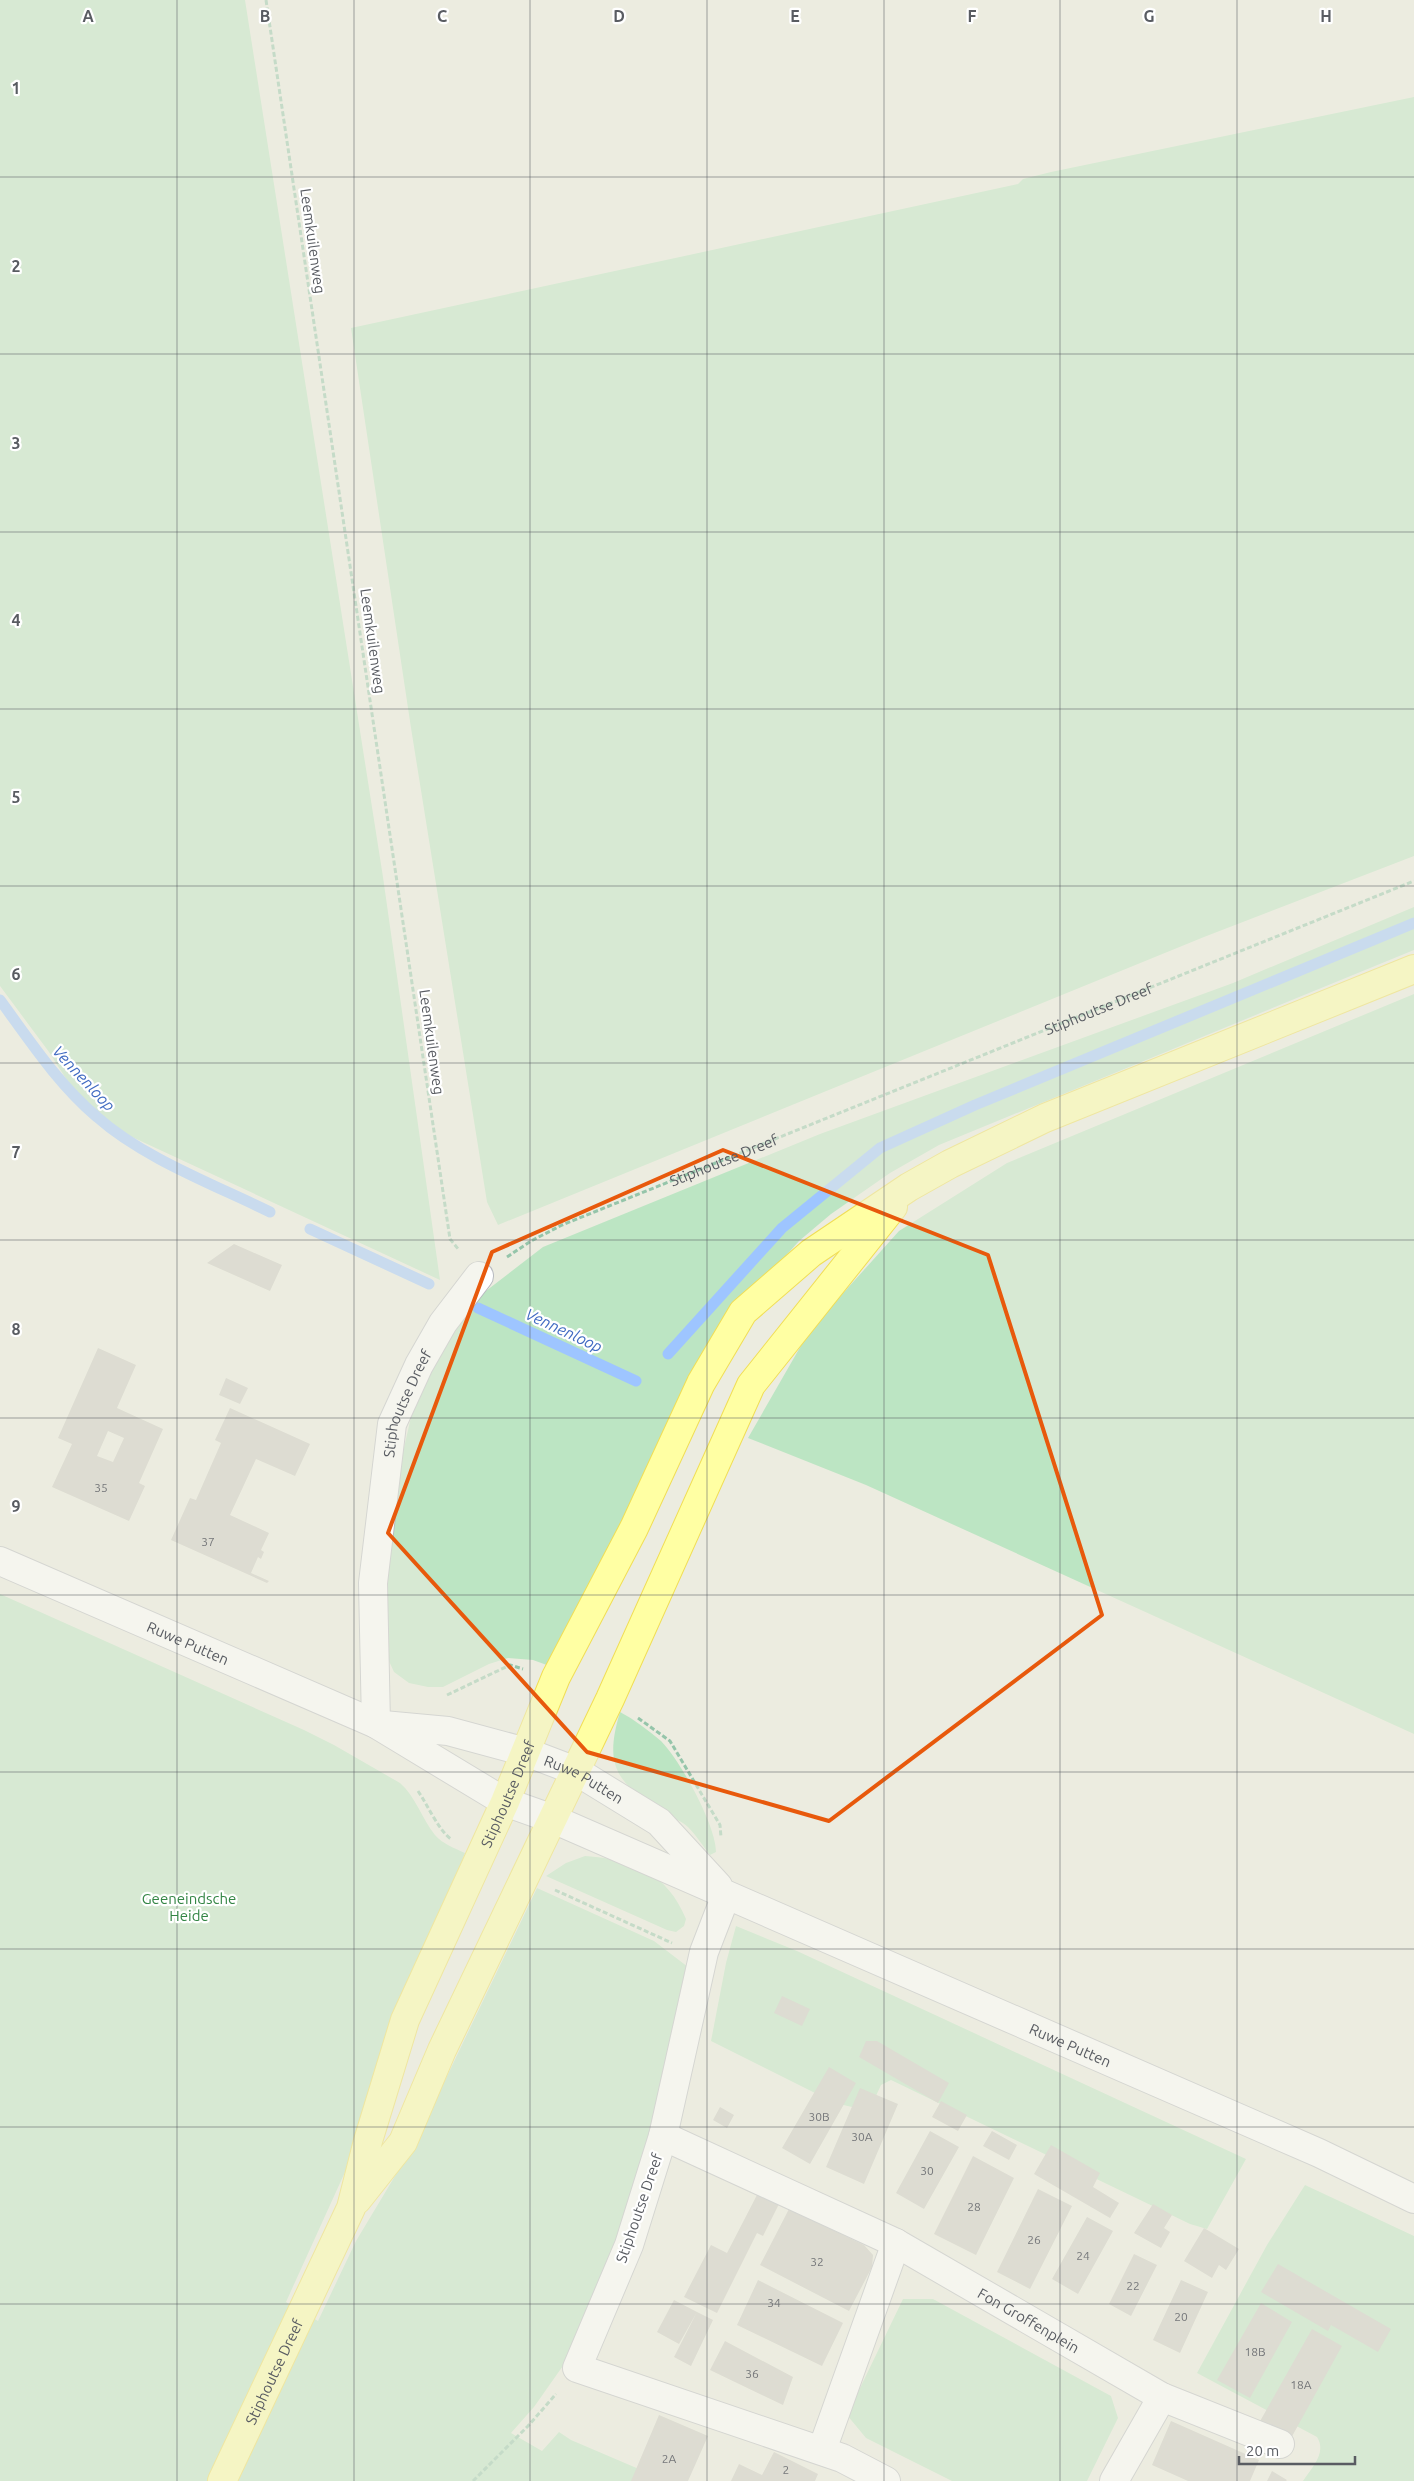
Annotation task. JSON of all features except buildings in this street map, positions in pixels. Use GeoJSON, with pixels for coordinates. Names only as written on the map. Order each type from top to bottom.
{"type":"FeatureCollection","features":[{"type":"Feature","properties":{"kind":"main road","name":"Stiphoutse Dreef"},"geometry":{"type":"LineString","coordinates":[[222,2481],[351,2208],[368,2141],[405,2020],[505,1802],[556,1677],[634,1528],[701,1383],[743,1312],[811,1253],[909,1187],[950,1164],[1045,1118],[1414,969]]}},
{"type":"Feature","properties":{"kind":"main road","name":"Stiphoutse Dreef"},"geometry":{"type":"LineString","coordinates":[[351,2208],[403,2142],[442,2050],[576,1771],[751,1385],[909,1187]]}},
{"type":"Feature","properties":{"kind":"street","name":"Stiphoutse Dreef"},"geometry":{"type":"LineString","coordinates":[[376,1724],[373,1583],[392,1424],[418,1365],[443,1323],[480,1276]]}},
{"type":"Feature","properties":{"kind":"street","name":"Ruwe Putten"},"geometry":{"type":"LineString","coordinates":[[0,1560],[376,1724],[505,1802],[553,1819],[1319,2153],[1414,2199]]}},
{"type":"Feature","properties":{"kind":"street","name":"Ruwe Putten"},"geometry":{"type":"LineString","coordinates":[[376,1724],[448,1731],[526,1752],[576,1771],[659,1822],[726,1895]]}},
{"type":"Feature","properties":{"kind":"street","name":"Stiphoutse Dreef"},"geometry":{"type":"LineString","coordinates":[[577,2368],[629,2245],[663,2136],[704,1952],[726,1895]]}},
{"type":"Feature","properties":{"kind":"street","name":"Fon Groffenplein"},"geometry":{"type":"LineString","coordinates":[[663,2136],[896,2243],[1162,2397],[1280,2444]]}},
{"type":"Feature","properties":{"kind":"street"},"geometry":{"type":"LineString","coordinates":[[822,2450],[896,2243]]}},
{"type":"Feature","properties":{"kind":"street"},"geometry":{"type":"LineString","coordinates":[[577,2368],[822,2450],[842,2458],[886,2481]]}},
{"type":"Feature","properties":{"kind":"street"},"geometry":{"type":"LineString","coordinates":[[1114,2481],[1162,2397]]}},
{"type":"Feature","properties":{"kind":"path","name":"Leemkuilenweg"},"geometry":{"type":"LineString","coordinates":[[266,0],[450,1239],[480,1276]]}},
{"type":"Feature","properties":{"kind":"path","name":"Stiphoutse Dreef"},"geometry":{"type":"LineString","coordinates":[[480,1276],[532,1241],[562,1225],[1414,881]]}},
{"type":"Feature","properties":{"kind":"path"},"geometry":{"type":"LineString","coordinates":[[473,2481],[528,2426],[577,2368]]}},
{"type":"Feature","properties":{"kind":"highlighted area"},"geometry":{"type":"Polygon","coordinates":[[[723,1150],[988,1255],[1102,1615],[829,1821],[587,1752],[388,1533],[492,1252],[723,1150]]]}},
{"type":"Feature","properties":{"kind":"green space"},"geometry":{"type":"Polygon","coordinates":[[[0,0],[245,0],[383,877],[440,1280],[91,1118],[49,1052],[0,986],[0,0]]]}},
{"type":"Feature","properties":{"kind":"green space"},"geometry":{"type":"Polygon","coordinates":[[[1414,97],[1414,856],[1204,937],[498,1225],[487,1202],[411,728],[351,328],[1018,184],[1023,179],[1051,172],[1414,97]]]}},
{"type":"Feature","properties":{"kind":"green space"},"geometry":{"type":"Polygon","coordinates":[[[1414,907],[1414,950],[939,1145],[890,1173],[831,1214],[799,1241],[728,1321],[555,1668],[533,1660],[508,1658],[489,1664],[443,1687],[428,1687],[409,1683],[394,1672],[388,1659],[386,1631],[388,1518],[416,1395],[448,1337],[482,1294],[543,1247],[820,1134],[1233,983],[1414,907]]]}},
{"type":"Feature","properties":{"kind":"green space"},"geometry":{"type":"Polygon","coordinates":[[[1414,994],[1414,1734],[866,1485],[748,1438],[810,1330],[899,1231],[1007,1163],[1414,994]]]}},
{"type":"Feature","properties":{"kind":"green space","name":"Geeneindsche Heide"},"geometry":{"type":"Polygon","coordinates":[[[0,1594],[334,1745],[400,1783],[415,1801],[435,1835],[445,1843],[465,1853],[365,2128],[286,2302],[318,2321],[356,2241],[416,2141],[537,1888],[654,1941],[688,1967],[650,2146],[579,2343],[534,2407],[511,2433],[542,2451],[559,2432],[571,2440],[667,2481],[0,2481],[0,1594]]]}},
{"type":"Feature","properties":{"kind":"green space"},"geometry":{"type":"Polygon","coordinates":[[[620,1712],[641,1725],[661,1741],[678,1763],[704,1810],[716,1852],[710,1855],[688,1827],[636,1793],[618,1773],[614,1761],[613,1748],[620,1712]]]}},
{"type":"Feature","properties":{"kind":"green space"},"geometry":{"type":"Polygon","coordinates":[[[585,1856],[618,1861],[646,1871],[669,1890],[678,1903],[686,1919],[684,1926],[676,1932],[667,1930],[546,1876],[566,1863],[585,1856]]]}},
{"type":"Feature","properties":{"kind":"green space"},"geometry":{"type":"Polygon","coordinates":[[[736,1926],[797,1951],[1246,2159],[1207,2229],[1190,2224],[891,2080],[881,2085],[869,2111],[835,2103],[711,2041],[726,1963],[736,1926]]]}},
{"type":"Feature","properties":{"kind":"green space"},"geometry":{"type":"Polygon","coordinates":[[[1305,2185],[1414,2236],[1414,2481],[1303,2481],[1319,2454],[1320,2443],[1317,2437],[1197,2373],[1267,2245],[1305,2185]]]}},
{"type":"Feature","properties":{"kind":"green space"},"geometry":{"type":"Polygon","coordinates":[[[903,2299],[933,2299],[1111,2396],[1118,2418],[1087,2481],[952,2481],[866,2438],[847,2415],[903,2299]]]}},
{"type":"Feature","properties":{"kind":"waterway"},"geometry":{"type":"LineString","coordinates":[[668,1354],[782,1228],[880,1148],[975,1105],[1414,923]]}},
{"type":"Feature","properties":{"kind":"waterway","name":"Vennenloop"},"geometry":{"type":"LineString","coordinates":[[0,1000],[70,1091],[115,1132],[180,1170],[270,1212]]}},
{"type":"Feature","properties":{"kind":"waterway","name":"Vennenloop"},"geometry":{"type":"LineString","coordinates":[[310,1229],[429,1284]]}},
{"type":"Feature","properties":{"kind":"waterway","name":"Vennenloop"},"geometry":{"type":"LineString","coordinates":[[478,1308],[636,1381]]}}]}
